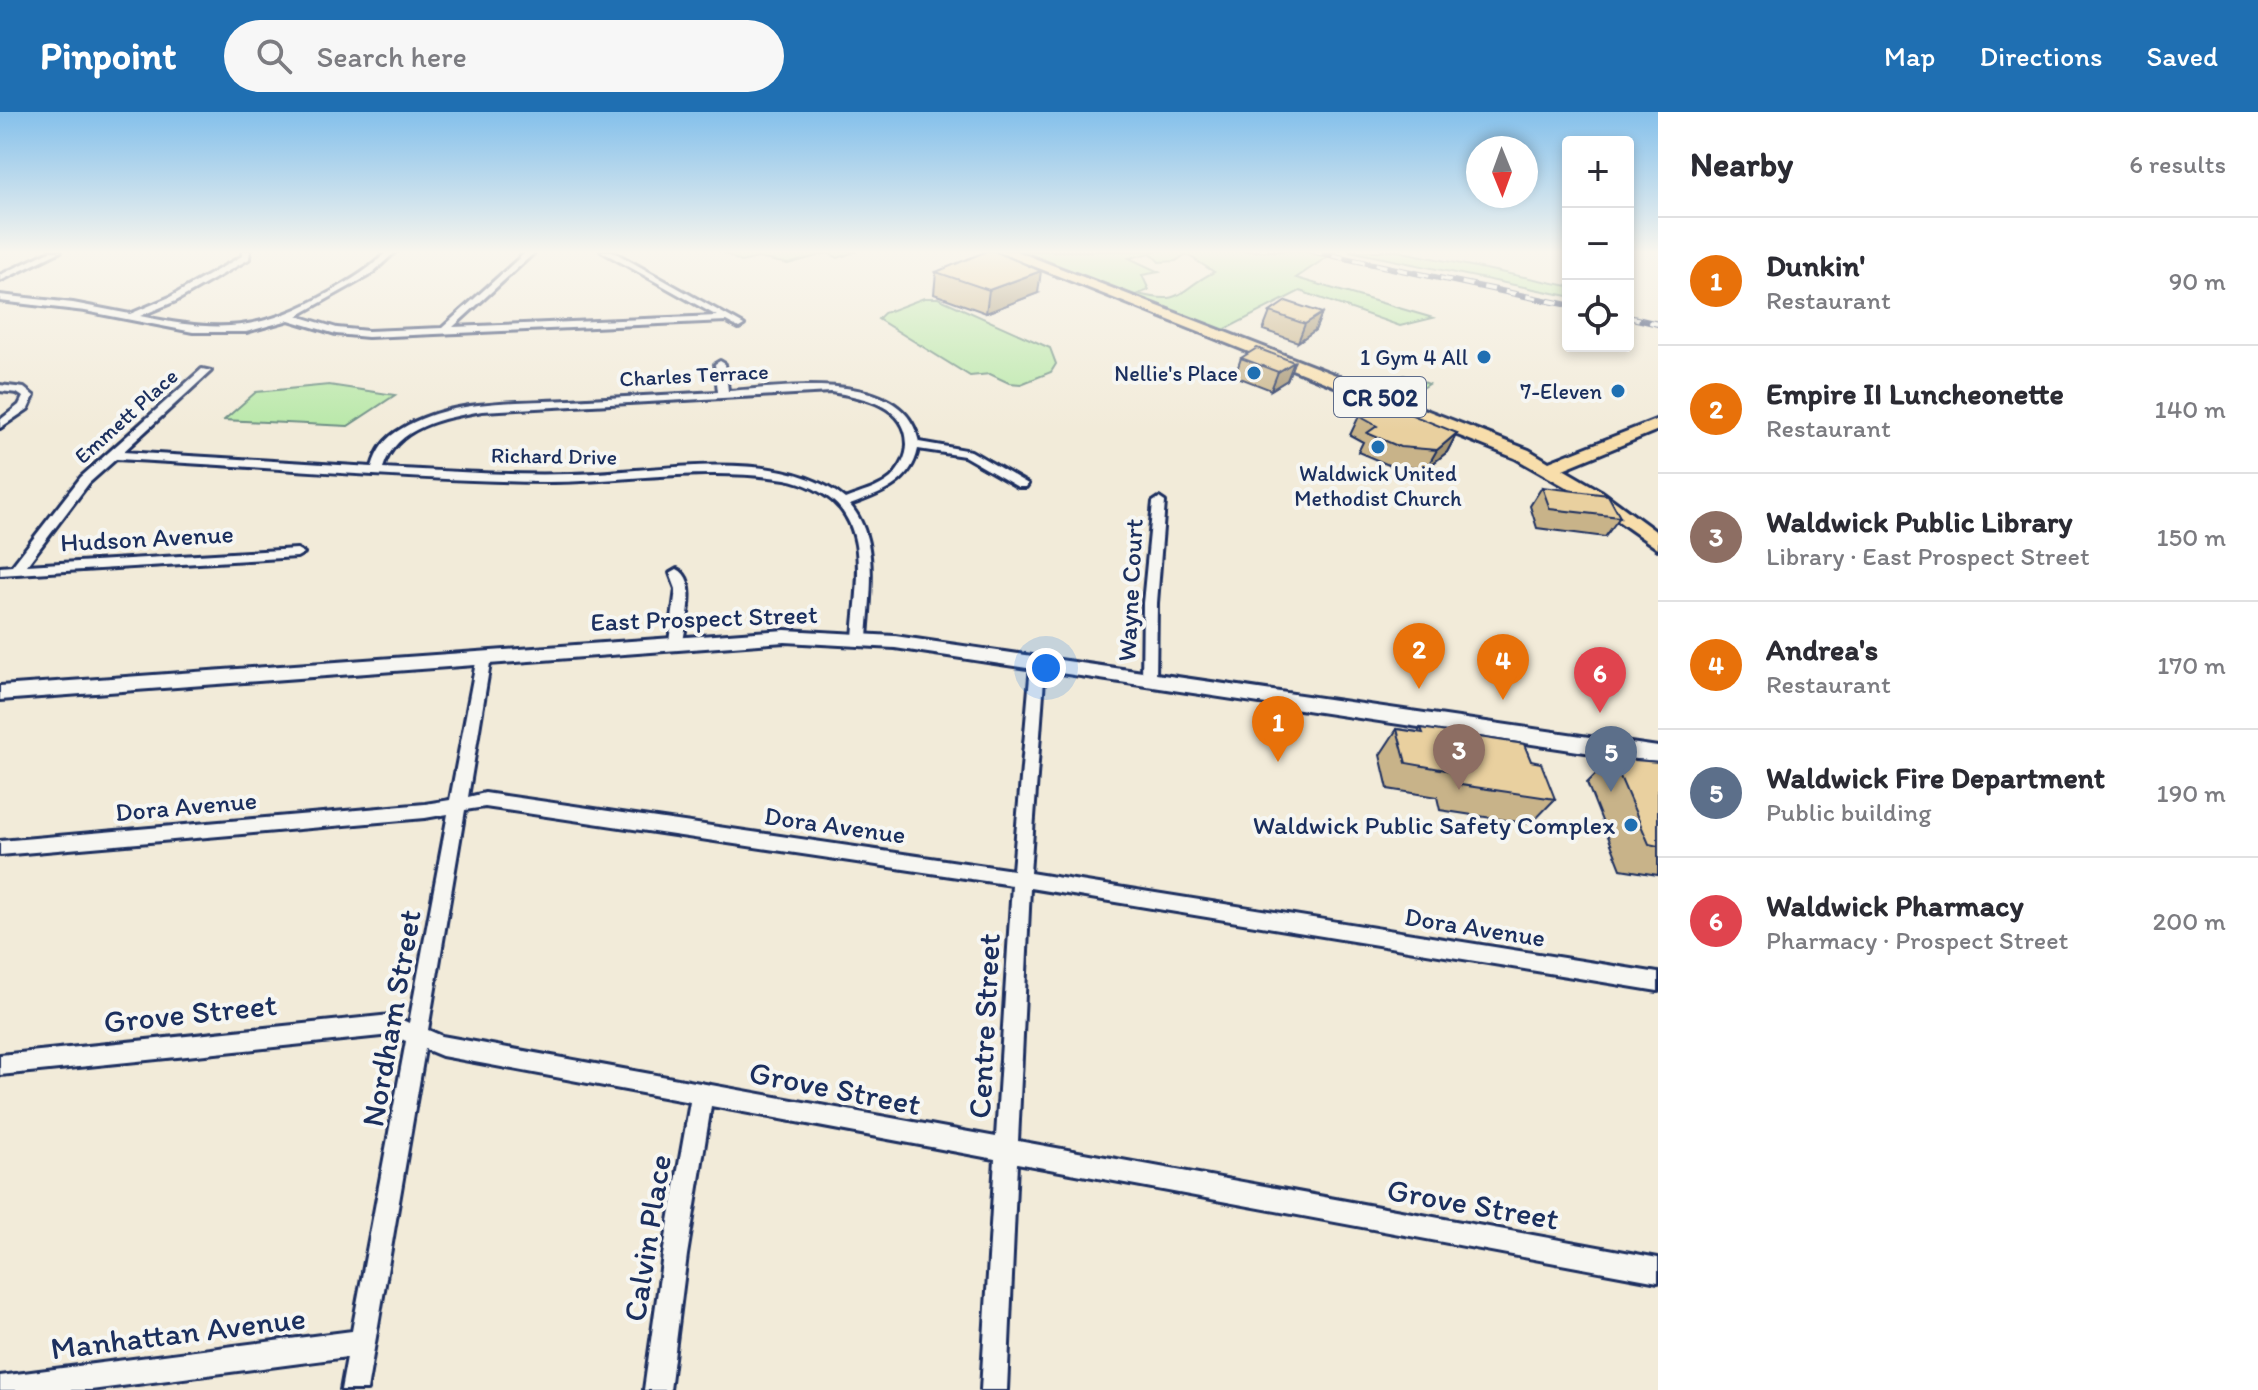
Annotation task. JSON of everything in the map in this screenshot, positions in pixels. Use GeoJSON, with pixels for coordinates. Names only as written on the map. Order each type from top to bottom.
{"type":"FeatureCollection","features":[{"type":"Feature","properties":{"kind":"main road","name":"CR 502"},"geometry":{"type":"LineString","coordinates":[[1158,311],[1522,454],[1550,468]]}},
{"type":"Feature","properties":{"kind":"main road"},"geometry":{"type":"LineString","coordinates":[[1550,468],[1658,424]]}},
{"type":"Feature","properties":{"kind":"main road"},"geometry":{"type":"LineString","coordinates":[[1550,468],[1658,543]]}},
{"type":"Feature","properties":{"kind":"street"},"geometry":{"type":"LineString","coordinates":[[81,311],[187,331],[218,332],[255,328],[303,311]]}},
{"type":"Feature","properties":{"kind":"street"},"geometry":{"type":"LineString","coordinates":[[128,318],[145,311]]}},
{"type":"Feature","properties":{"kind":"street"},"geometry":{"type":"LineString","coordinates":[[444,331],[466,311]]}},
{"type":"Feature","properties":{"kind":"street"},"geometry":{"type":"LineString","coordinates":[[709,311],[739,325]]}},
{"type":"Feature","properties":{"kind":"street"},"geometry":{"type":"LineString","coordinates":[[289,317],[350,333],[724,319]]}},
{"type":"Feature","properties":{"kind":"street"},"geometry":{"type":"LineString","coordinates":[[720,364],[723,393]]}},
{"type":"Feature","properties":{"kind":"street","name":"Emmett Place"},"geometry":{"type":"LineString","coordinates":[[17,569],[85,480],[206,371]]}},
{"type":"Feature","properties":{"kind":"street"},"geometry":{"type":"LineString","coordinates":[[0,388],[20,390],[29,396],[24,407],[0,425]]}},
{"type":"Feature","properties":{"kind":"street","name":"Charles Terrace"},"geometry":{"type":"LineString","coordinates":[[377,469],[386,445],[422,424],[460,412],[723,393],[831,389],[868,396],[902,414],[912,433],[913,445]]}},
{"type":"Feature","properties":{"kind":"street"},"geometry":{"type":"LineString","coordinates":[[860,640],[862,546],[857,527],[843,504],[893,482],[909,461],[913,445],[967,453],[1022,484]]}},
{"type":"Feature","properties":{"kind":"street","name":"Richard Drive"},"geometry":{"type":"LineString","coordinates":[[115,455],[545,478],[759,472],[810,482],[843,504]]}},
{"type":"Feature","properties":{"kind":"street","name":"Wayne Court"},"geometry":{"type":"LineString","coordinates":[[1149,681],[1150,603],[1159,502]]}},
{"type":"Feature","properties":{"kind":"street","name":"Hudson Avenue"},"geometry":{"type":"LineString","coordinates":[[0,571],[297,553]]}},
{"type":"Feature","properties":{"kind":"street"},"geometry":{"type":"LineString","coordinates":[[676,642],[683,589],[677,573]]}},
{"type":"Feature","properties":{"kind":"street","name":"East Prospect Street"},"geometry":{"type":"LineString","coordinates":[[0,693],[785,636],[895,642],[1658,755]]}},
{"type":"Feature","properties":{"kind":"street","name":"Nordham Street"},"geometry":{"type":"LineString","coordinates":[[354,1390],[484,657]]}},
{"type":"Feature","properties":{"kind":"street","name":"Centre Street"},"geometry":{"type":"LineString","coordinates":[[994,1390],[1021,880],[1034,680],[1038,665]]}},
{"type":"Feature","properties":{"kind":"street","name":"Dora Avenue"},"geometry":{"type":"LineString","coordinates":[[0,848],[425,811],[485,800],[1021,880],[1658,982]]}},
{"type":"Feature","properties":{"kind":"street","name":"Grove Street"},"geometry":{"type":"LineString","coordinates":[[0,1065],[391,1025],[442,1046],[1658,1270]]}},
{"type":"Feature","properties":{"kind":"street","name":"Calvin Place"},"geometry":{"type":"LineString","coordinates":[[657,1390],[675,1255],[702,1095]]}},
{"type":"Feature","properties":{"kind":"street","name":"Manhattan Avenue"},"geometry":{"type":"LineString","coordinates":[[0,1389],[364,1342]]}},
{"type":"Feature","properties":{"kind":"green space"},"geometry":{"type":"Polygon","coordinates":[[[966,311],[1050,348],[1056,364],[1051,372],[1021,384],[1009,383],[990,374],[970,376],[878,319],[884,313],[966,311]]]}},
{"type":"Feature","properties":{"kind":"green space"},"geometry":{"type":"Polygon","coordinates":[[[1165,311],[1262,311],[1220,332],[1165,311]]]}},
{"type":"Feature","properties":{"kind":"green space"},"geometry":{"type":"Polygon","coordinates":[[[1356,311],[1408,311],[1433,318],[1400,326],[1356,311]]]}},
{"type":"Feature","properties":{"kind":"green space"},"geometry":{"type":"Polygon","coordinates":[[[1381,375],[1393,381],[1404,375],[1429,384],[1405,399],[1365,385],[1381,375]]]}},
{"type":"Feature","properties":{"kind":"green space"},"geometry":{"type":"Polygon","coordinates":[[[329,385],[395,395],[348,426],[224,420],[256,392],[329,385]]]}},
{"type":"Feature","properties":{"kind":"building"},"geometry":{"type":"Polygon","coordinates":[[[1315,311],[1322,313],[1305,324],[1270,312],[1315,311]]]}},
{"type":"Feature","properties":{"kind":"building"},"geometry":{"type":"Polygon","coordinates":[[[1257,348],[1294,362],[1278,372],[1241,358],[1257,348]]]}},
{"type":"Feature","properties":{"kind":"building"},"geometry":{"type":"Polygon","coordinates":[[[1380,402],[1457,433],[1437,450],[1400,447],[1367,433],[1377,426],[1359,416],[1380,402]]]}},
{"type":"Feature","properties":{"kind":"building"},"geometry":{"type":"Polygon","coordinates":[[[1542,487],[1608,495],[1620,517],[1550,509],[1542,487]]]}},
{"type":"Feature","properties":{"kind":"building"},"geometry":{"type":"Polygon","coordinates":[[[1421,728],[1524,744],[1531,761],[1541,763],[1555,799],[1461,785],[1457,772],[1406,763],[1397,729],[1423,733],[1421,728]]]}},
{"type":"Feature","properties":{"kind":"building"},"geometry":{"type":"Polygon","coordinates":[[[1612,758],[1658,762],[1658,846],[1649,844],[1612,758]]]}},
{"type":"Feature","properties":{"kind":"railway"},"geometry":{"type":"LineString","coordinates":[[1634,318],[1658,324]]}},
{"type":"Feature","properties":{"kind":"place","name":"1 Gym 4 All"},"geometry":{"type":"Point","coordinates":[1484,357]}},
{"type":"Feature","properties":{"kind":"place","name":"Nellie's Place"},"geometry":{"type":"Point","coordinates":[1254,373]}},
{"type":"Feature","properties":{"kind":"place","name":"7-Eleven"},"geometry":{"type":"Point","coordinates":[1618,391]}},
{"type":"Feature","properties":{"kind":"place","name":"Waldwick United Methodist Church"},"geometry":{"type":"Point","coordinates":[1378,447]}},
{"type":"Feature","properties":{"kind":"place","name":"Empire II Luncheonette"},"geometry":{"type":"Point","coordinates":[1419,689]}},
{"type":"Feature","properties":{"kind":"place","name":"Andrea's"},"geometry":{"type":"Point","coordinates":[1503,700]}},
{"type":"Feature","properties":{"kind":"place","name":"Waldwick Pharmacy"},"geometry":{"type":"Point","coordinates":[1600,713]}},
{"type":"Feature","properties":{"kind":"place","name":"Dunkin'"},"geometry":{"type":"Point","coordinates":[1278,762]}},
{"type":"Feature","properties":{"kind":"place","name":"Waldwick Public Library"},"geometry":{"type":"Point","coordinates":[1459,790]}},
{"type":"Feature","properties":{"kind":"place","name":"Waldwick Fire Department"},"geometry":{"type":"Point","coordinates":[1611,792]}},
{"type":"Feature","properties":{"kind":"place","name":"Waldwick Public Safety Complex"},"geometry":{"type":"Point","coordinates":[1631,825]}}]}
